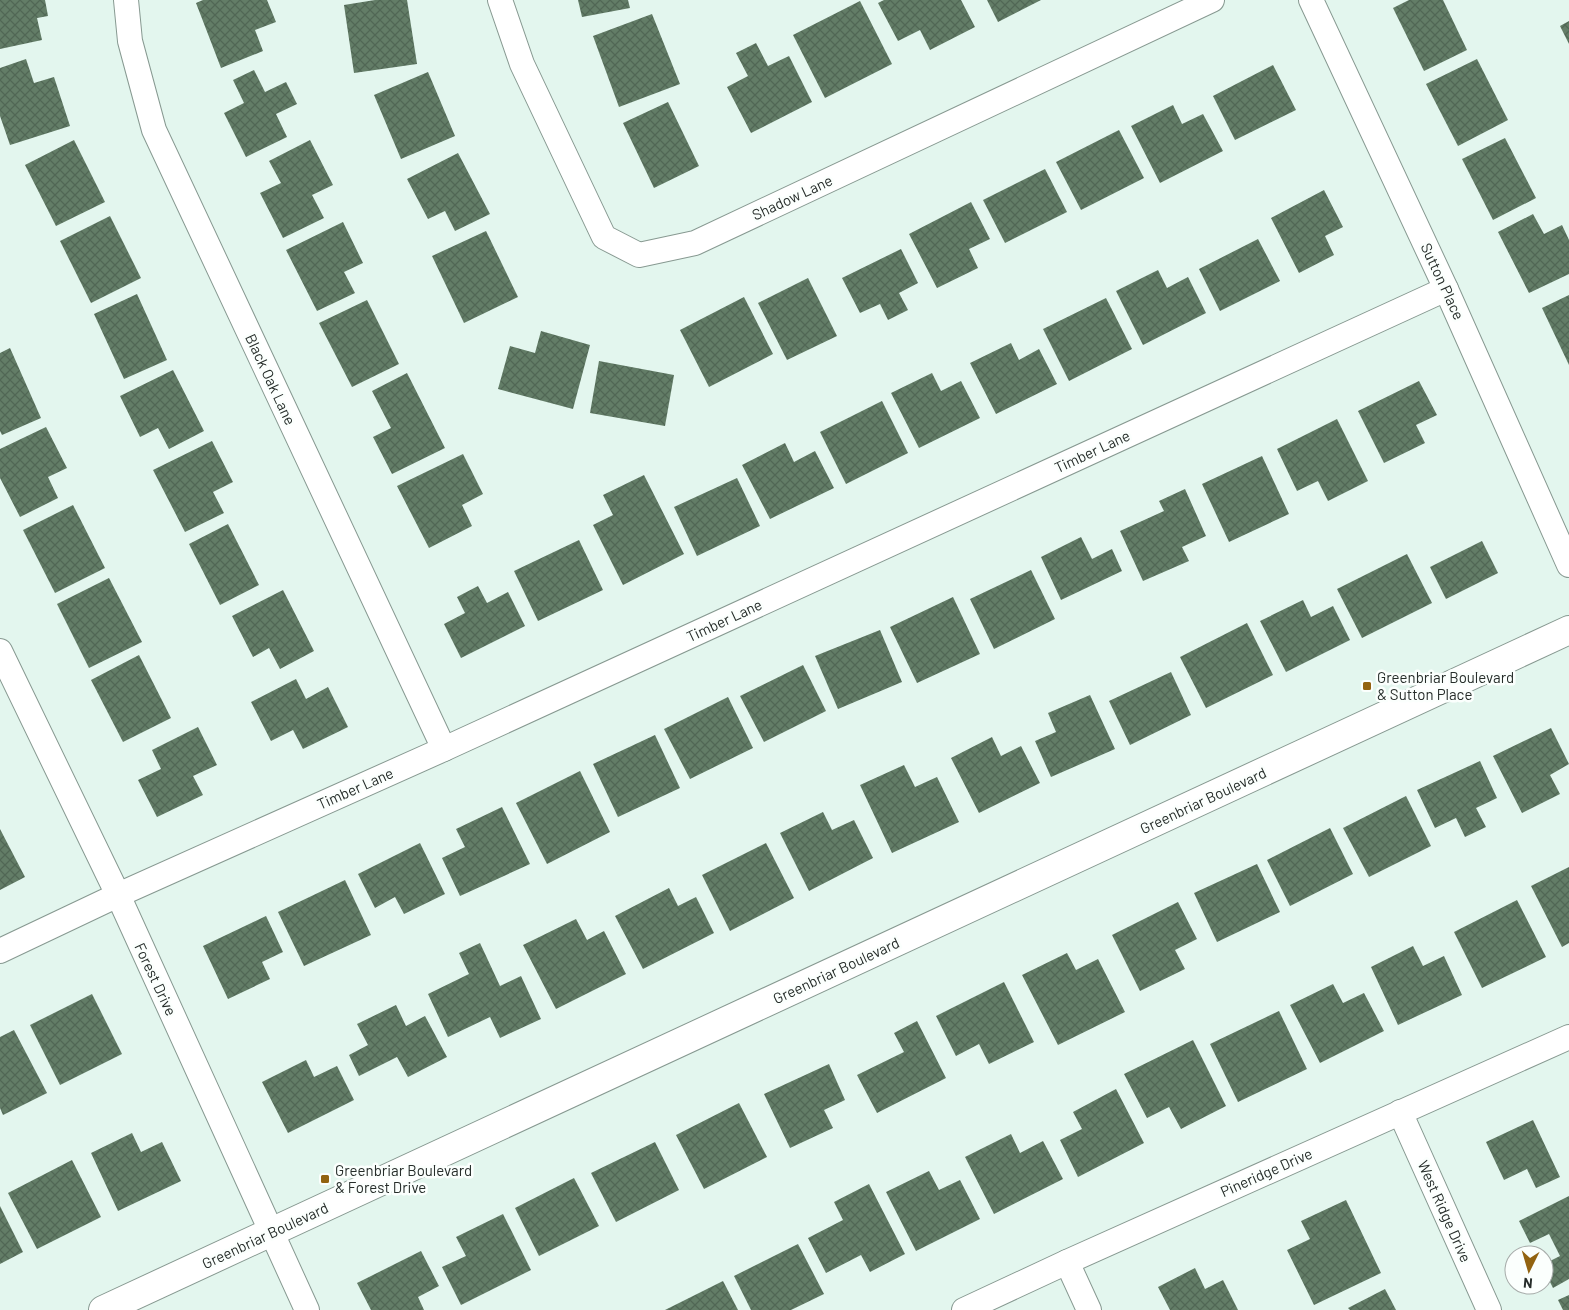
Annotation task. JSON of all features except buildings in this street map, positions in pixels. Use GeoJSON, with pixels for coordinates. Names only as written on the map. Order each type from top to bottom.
{"type":"FeatureCollection","features":[{"type":"Feature","properties":{"kind":"street","name":"Black Oak Lane"},"geometry":{"type":"LineString","coordinates":[[126,0],[130,41],[154,130],[444,748]]}},
{"type":"Feature","properties":{"kind":"street","name":"Shadow Lane"},"geometry":{"type":"LineString","coordinates":[[500,0],[522,64],[604,237],[639,255],[695,243],[1212,0]]}},
{"type":"Feature","properties":{"kind":"street","name":"Sutton Place"},"geometry":{"type":"LineString","coordinates":[[1312,0],[1446,289],[1569,565]]}},
{"type":"Feature","properties":{"kind":"street","name":"Timber Lane"},"geometry":{"type":"LineString","coordinates":[[0,950],[1446,289]]}},
{"type":"Feature","properties":{"kind":"street","name":"Greenbriar Boulevard"},"geometry":{"type":"LineString","coordinates":[[103,1310],[1569,630]]}},
{"type":"Feature","properties":{"kind":"street","name":"Forest Drive"},"geometry":{"type":"LineString","coordinates":[[0,651],[118,895],[307,1310]]}},
{"type":"Feature","properties":{"kind":"street","name":"Pineridge Drive"},"geometry":{"type":"LineString","coordinates":[[964,1310],[1569,1036]]}},
{"type":"Feature","properties":{"kind":"street","name":"West Ridge Drive"},"geometry":{"type":"LineString","coordinates":[[1400,1112],[1489,1310]]}},
{"type":"Feature","properties":{"kind":"street"},"geometry":{"type":"LineString","coordinates":[[1067,1262],[1089,1310]]}},
{"type":"Feature","properties":{"kind":"place","name":"Greenbriar Boulevard & Sutton Place"},"geometry":{"type":"Point","coordinates":[1367,686]}},
{"type":"Feature","properties":{"kind":"place","name":"Greenbriar Boulevard & Forest Drive"},"geometry":{"type":"Point","coordinates":[325,1179]}}]}
